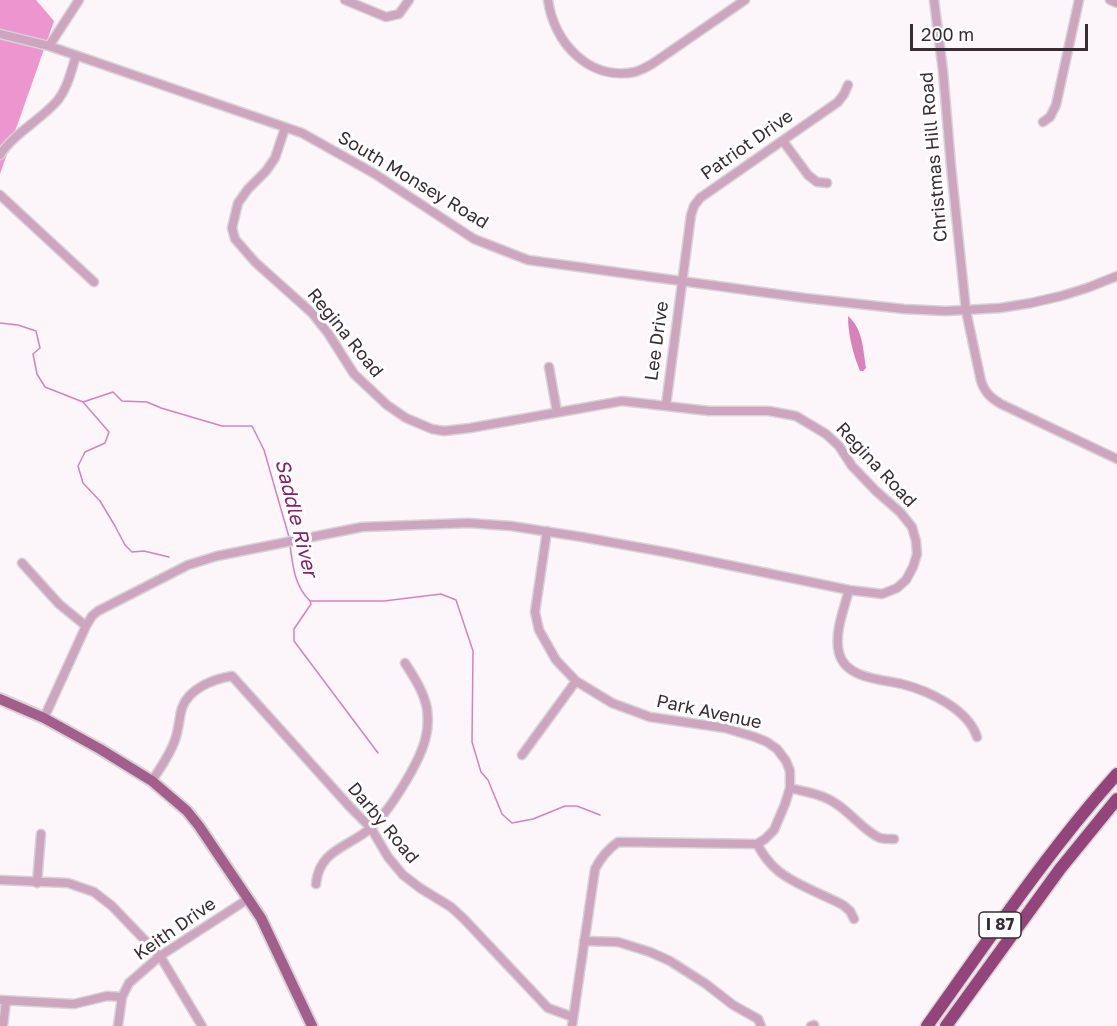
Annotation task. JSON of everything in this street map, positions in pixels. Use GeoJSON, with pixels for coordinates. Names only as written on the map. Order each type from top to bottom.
{"type":"FeatureCollection","features":[{"type":"Feature","properties":{"kind":"highway","name":"I 87"},"geometry":{"type":"LineString","coordinates":[[927,1026],[1046,861],[1117,774]]}},
{"type":"Feature","properties":{"kind":"highway","name":"I 87"},"geometry":{"type":"LineString","coordinates":[[946,1026],[1041,894],[1113,803]]}},
{"type":"Feature","properties":{"kind":"main road"},"geometry":{"type":"LineString","coordinates":[[0,699],[44,718],[100,749],[152,781],[187,811],[261,918],[312,1026]]}},
{"type":"Feature","properties":{"kind":"street"},"geometry":{"type":"LineString","coordinates":[[49,46],[79,0]]}},
{"type":"Feature","properties":{"kind":"street"},"geometry":{"type":"LineString","coordinates":[[345,0],[386,16],[399,14],[409,0]]}},
{"type":"Feature","properties":{"kind":"street"},"geometry":{"type":"LineString","coordinates":[[548,0],[550,14],[556,27],[564,43],[575,56],[593,68],[614,73],[636,71],[652,64],[745,0]]}},
{"type":"Feature","properties":{"kind":"street","name":"Christmas Hill Road"},"geometry":{"type":"LineString","coordinates":[[934,0],[966,311],[984,391],[1001,404],[1117,459]]}},
{"type":"Feature","properties":{"kind":"street"},"geometry":{"type":"LineString","coordinates":[[1043,122],[1050,117],[1056,105],[1079,0]]}},
{"type":"Feature","properties":{"kind":"street"},"geometry":{"type":"LineString","coordinates":[[1110,0],[1117,3]]}},
{"type":"Feature","properties":{"kind":"street","name":"South Monsey Road"},"geometry":{"type":"LineString","coordinates":[[0,34],[49,46],[302,133],[375,174],[474,239],[528,260],[839,302],[966,311],[1031,303],[1087,288],[1117,276]]}},
{"type":"Feature","properties":{"kind":"street"},"geometry":{"type":"LineString","coordinates":[[0,155],[58,100],[66,88],[76,56]]}},
{"type":"Feature","properties":{"kind":"street","name":"Patriot Drive"},"geometry":{"type":"LineString","coordinates":[[682,281],[691,215],[699,198],[838,102],[848,85]]}},
{"type":"Feature","properties":{"kind":"street","name":"Regina Road"},"geometry":{"type":"LineString","coordinates":[[44,718],[86,626],[98,611],[188,565],[217,556],[340,530],[468,523],[511,526],[670,554],[849,590],[882,594],[897,588],[906,580],[913,567],[917,554],[912,526],[852,466],[826,434],[796,416],[769,411],[709,411],[622,401],[444,431],[432,429],[406,418],[387,405],[354,374],[328,333],[312,313],[255,262],[235,239],[232,228],[238,202],[275,158],[285,128]]}},
{"type":"Feature","properties":{"kind":"street"},"geometry":{"type":"LineString","coordinates":[[783,141],[808,175],[817,182],[827,183]]}},
{"type":"Feature","properties":{"kind":"street"},"geometry":{"type":"LineString","coordinates":[[0,195],[94,282]]}},
{"type":"Feature","properties":{"kind":"street","name":"Lee Drive"},"geometry":{"type":"LineString","coordinates":[[666,405],[682,281]]}},
{"type":"Feature","properties":{"kind":"street"},"geometry":{"type":"LineString","coordinates":[[549,367],[557,412]]}},
{"type":"Feature","properties":{"kind":"street","name":"Park Avenue"},"geometry":{"type":"LineString","coordinates":[[547,531],[535,612],[539,630],[556,660],[576,681],[612,703],[650,717],[725,728],[767,742],[777,749],[786,761],[790,771],[790,788]]}},
{"type":"Feature","properties":{"kind":"street"},"geometry":{"type":"LineString","coordinates":[[22,563],[59,604],[86,626]]}},
{"type":"Feature","properties":{"kind":"street"},"geometry":{"type":"LineString","coordinates":[[849,590],[838,637],[840,654],[845,665],[872,678],[925,692],[952,706],[966,718],[974,728],[977,737]]}},
{"type":"Feature","properties":{"kind":"street"},"geometry":{"type":"LineString","coordinates":[[316,884],[317,873],[324,861],[336,849],[371,828],[390,807],[422,750],[426,736],[427,711],[424,697],[405,663]]}},
{"type":"Feature","properties":{"kind":"street","name":"Darby Road"},"geometry":{"type":"LineString","coordinates":[[152,781],[170,752],[176,737],[183,704],[192,693],[204,685],[232,676],[371,828],[388,857],[403,875],[451,907],[548,1008],[572,1022]]}},
{"type":"Feature","properties":{"kind":"street"},"geometry":{"type":"LineString","coordinates":[[522,754],[576,681]]}},
{"type":"Feature","properties":{"kind":"street"},"geometry":{"type":"LineString","coordinates":[[572,1022],[595,869],[607,850],[618,842],[757,844],[774,830],[790,788],[833,801],[870,833],[882,839],[894,839]]}},
{"type":"Feature","properties":{"kind":"street"},"geometry":{"type":"LineString","coordinates":[[37,883],[41,834]]}},
{"type":"Feature","properties":{"kind":"street"},"geometry":{"type":"LineString","coordinates":[[757,844],[776,870],[843,905],[854,919]]}},
{"type":"Feature","properties":{"kind":"street"},"geometry":{"type":"LineString","coordinates":[[0,880],[68,883],[94,892],[112,906],[160,956],[202,1026]]}},
{"type":"Feature","properties":{"kind":"street","name":"Keith Drive"},"geometry":{"type":"LineString","coordinates":[[118,1026],[122,997],[129,983],[160,956],[248,899]]}},
{"type":"Feature","properties":{"kind":"street"},"geometry":{"type":"LineString","coordinates":[[584,941],[618,942],[650,952],[706,984],[758,1019],[761,1026]]}},
{"type":"Feature","properties":{"kind":"street"},"geometry":{"type":"LineString","coordinates":[[3,1026],[3,1000],[74,1004],[107,996],[122,997]]}},
{"type":"Feature","properties":{"kind":"shaded area"},"geometry":{"type":"Polygon","coordinates":[[[0,0],[36,0],[54,21],[0,174],[0,0]]]}},
{"type":"Feature","properties":{"kind":"shaded area"},"geometry":{"type":"Polygon","coordinates":[[[848,316],[857,327],[862,340],[866,368],[863,371],[860,371],[853,351],[848,316]]]}},
{"type":"Feature","properties":{"kind":"waterway","name":"Saddle River"},"geometry":{"type":"LineString","coordinates":[[0,323],[18,325],[36,331],[40,348],[33,354],[37,374],[45,387],[83,402],[113,392],[122,401],[147,402],[222,426],[252,426],[264,450],[289,537]]}},
{"type":"Feature","properties":{"kind":"waterway"},"geometry":{"type":"LineString","coordinates":[[83,402],[109,432],[105,443],[85,452],[78,466],[83,483],[100,501],[125,545],[132,552],[144,551],[169,557]]}},
{"type":"Feature","properties":{"kind":"waterway","name":"Saddle River"},"geometry":{"type":"LineString","coordinates":[[290,545],[297,582],[310,601],[384,601],[441,594],[456,600],[473,651],[472,742],[481,772],[488,780],[502,814],[512,823],[533,819],[565,806],[577,806],[600,815]]}},
{"type":"Feature","properties":{"kind":"waterway"},"geometry":{"type":"LineString","coordinates":[[310,601],[311,604],[294,629],[294,641],[378,753]]}}]}
